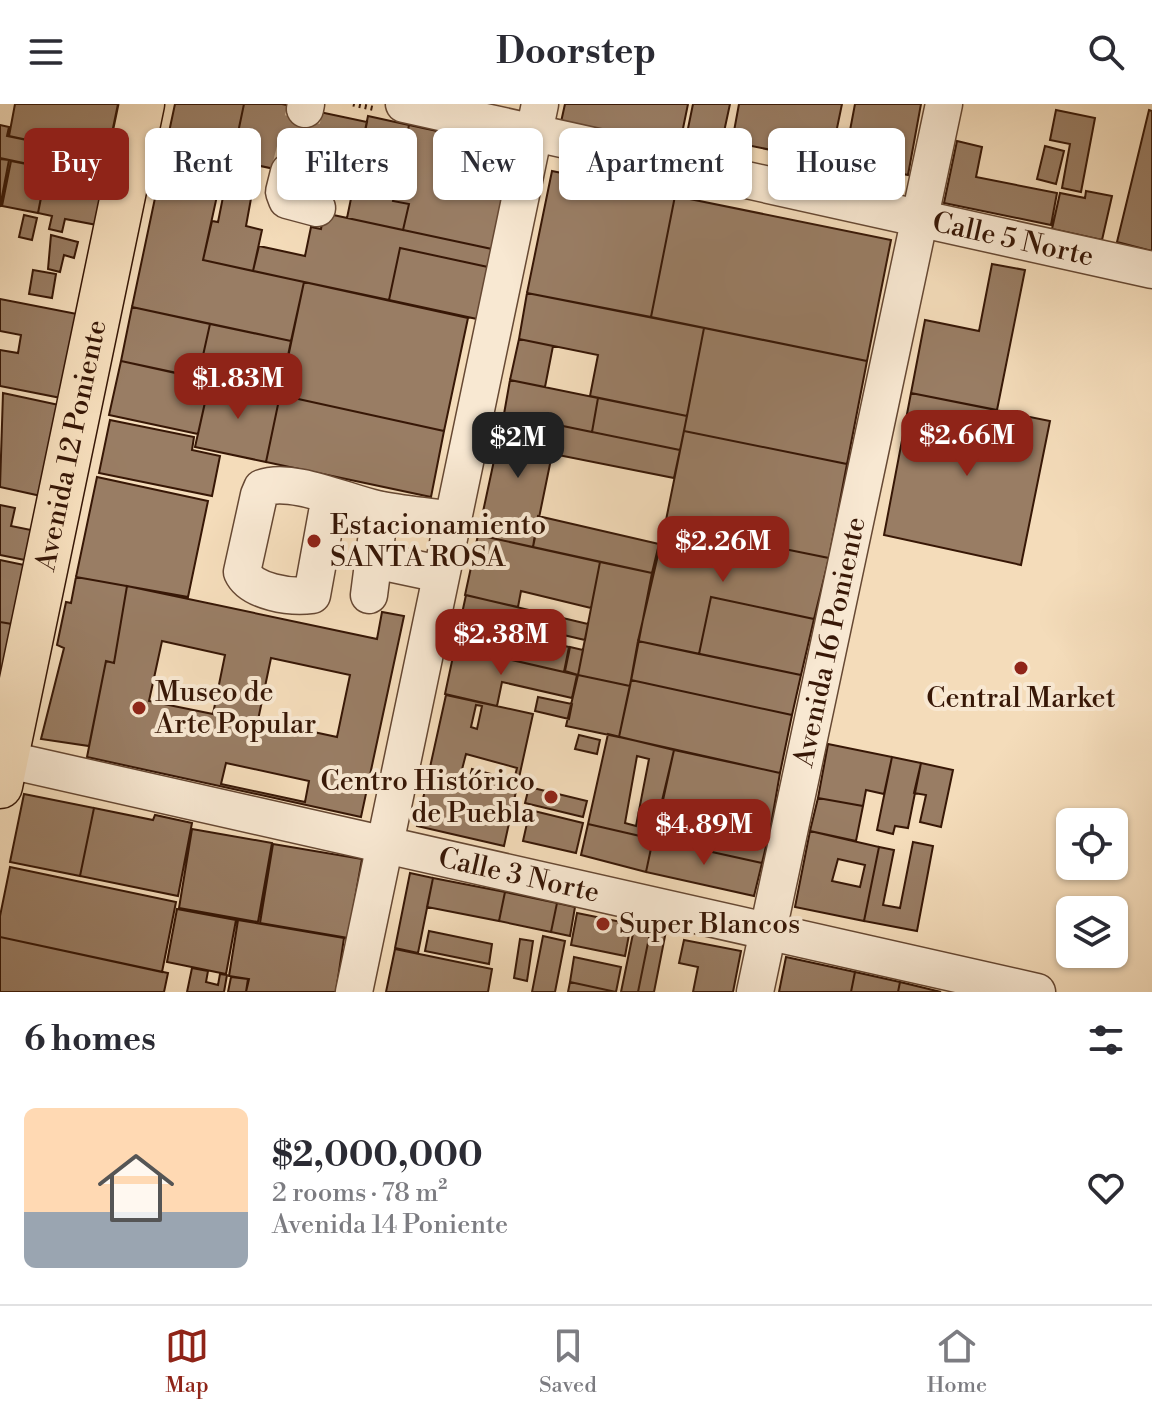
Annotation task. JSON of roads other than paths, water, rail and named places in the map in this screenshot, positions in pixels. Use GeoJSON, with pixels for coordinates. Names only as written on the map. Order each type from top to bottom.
{"type":"FeatureCollection","features":[{"type":"Feature","properties":{"kind":"main road","name":"Avenida 12 Poniente"},"geometry":{"type":"LineString","coordinates":[[2,768],[142,104]]}},
{"type":"Feature","properties":{"kind":"street","name":"Calle 5 Norte"},"geometry":{"type":"LineString","coordinates":[[404,104],[537,118],[920,219],[1152,270]]}},
{"type":"Feature","properties":{"kind":"street","name":"Avenida 16 Poniente"},"geometry":{"type":"LineString","coordinates":[[755,992],[944,104]]}},
{"type":"Feature","properties":{"kind":"street"},"geometry":{"type":"LineString","coordinates":[[354,992],[537,118]]}},
{"type":"Feature","properties":{"kind":"street"},"geometry":{"type":"LineString","coordinates":[[287,200],[317,208]]}},
{"type":"Feature","properties":{"kind":"street"},"geometry":{"type":"LineString","coordinates":[[330,496],[380,510],[452,520]]}},
{"type":"Feature","properties":{"kind":"street"},"geometry":{"type":"LineString","coordinates":[[380,510],[372,577],[440,574]]}},
{"type":"Feature","properties":{"kind":"street","name":"Calle 3 Norte"},"geometry":{"type":"LineString","coordinates":[[2,768],[383,845],[1037,992]]}},
{"type":"Feature","properties":{"kind":"tunnel"},"geometry":{"type":"LineString","coordinates":[[300,128],[305,109]]}},
{"type":"Feature","properties":{"kind":"place","name":"Estacionamiento SANTA ROSA"},"geometry":{"type":"Point","coordinates":[314,541]}},
{"type":"Feature","properties":{"kind":"place","name":"Central Market"},"geometry":{"type":"Point","coordinates":[1021,668]}},
{"type":"Feature","properties":{"kind":"place","name":"Museo de Arte Popular"},"geometry":{"type":"Point","coordinates":[139,708]}},
{"type":"Feature","properties":{"kind":"place","name":"Centro Histórico de Puebla"},"geometry":{"type":"Point","coordinates":[551,797]}},
{"type":"Feature","properties":{"kind":"place","name":"Super Blancos"},"geometry":{"type":"Point","coordinates":[603,924]}}]}
